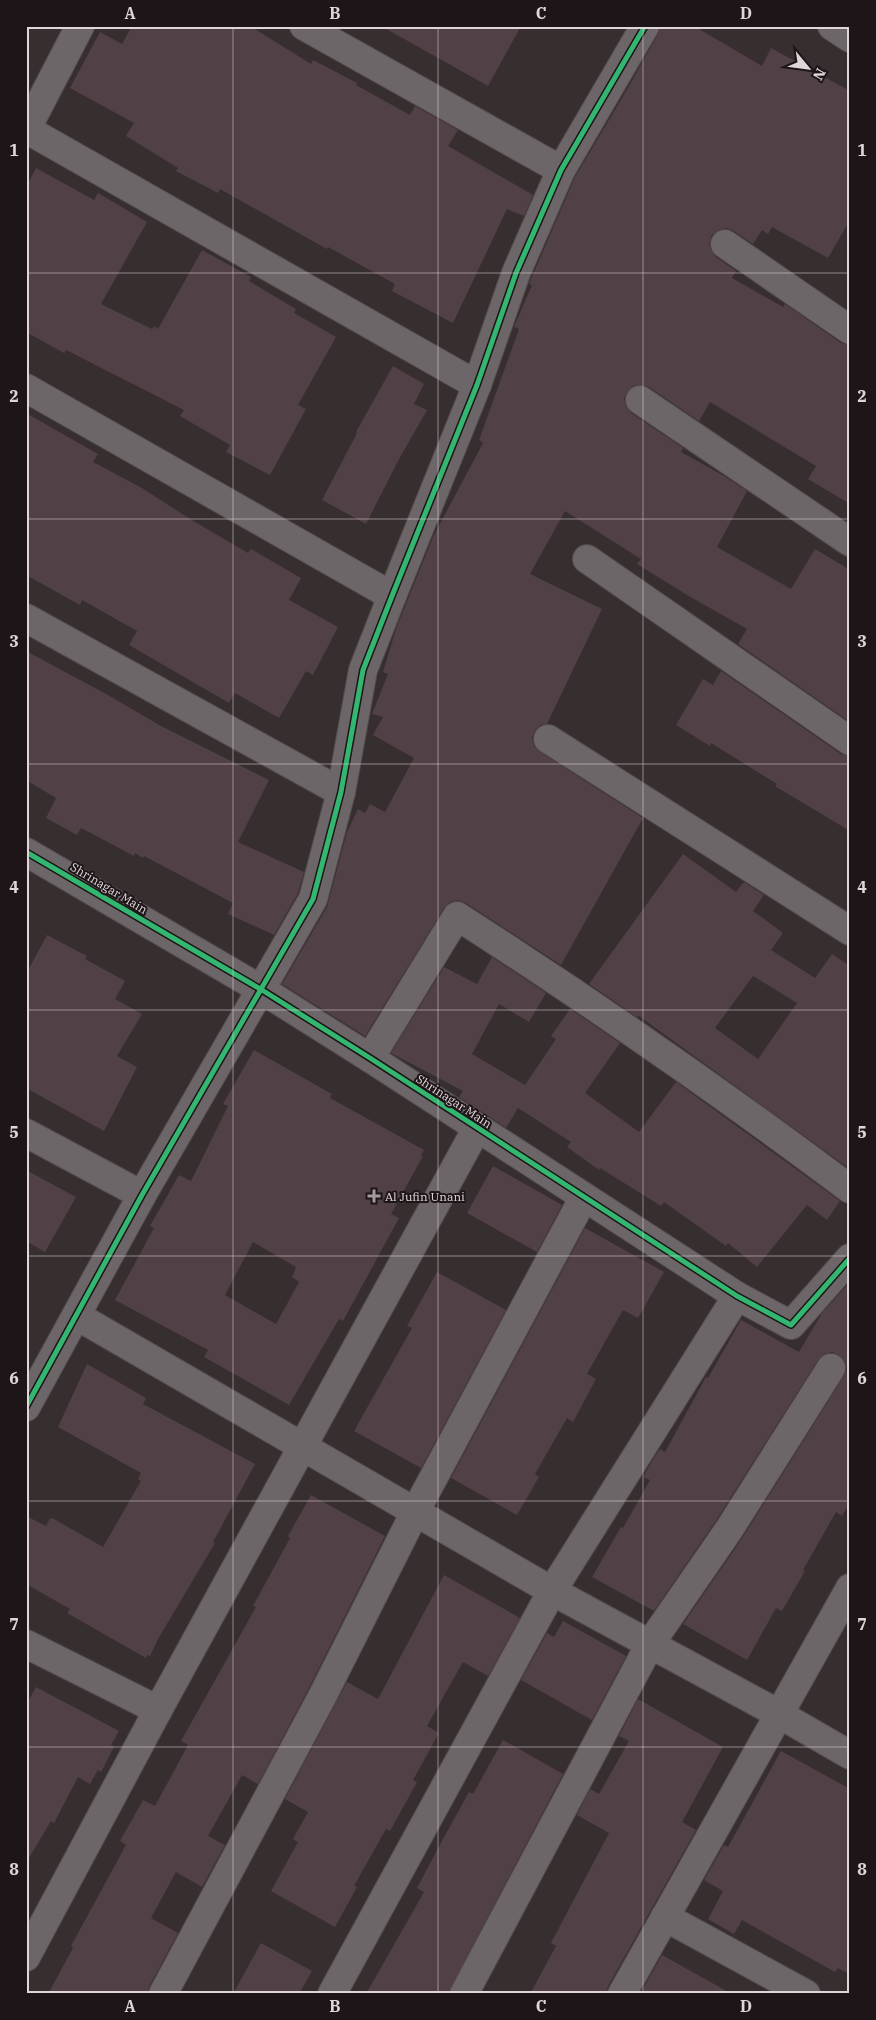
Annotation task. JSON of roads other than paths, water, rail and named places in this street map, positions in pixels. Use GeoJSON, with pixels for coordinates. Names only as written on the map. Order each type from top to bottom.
{"type":"FeatureCollection","features":[{"type":"Feature","properties":{"kind":"street"},"geometry":{"type":"LineString","coordinates":[[80,26],[26,129],[477,385]]}},
{"type":"Feature","properties":{"kind":"street"},"geometry":{"type":"LineString","coordinates":[[304,26],[560,170]]}},
{"type":"Feature","properties":{"kind":"street"},"geometry":{"type":"LineString","coordinates":[[26,1407],[34,1375],[77,1316],[142,1195],[313,899],[340,792],[364,670],[392,596],[477,385],[516,273],[560,170],[645,26]]}},
{"type":"Feature","properties":{"kind":"street"},"geometry":{"type":"LineString","coordinates":[[832,26],[850,38]]}},
{"type":"Feature","properties":{"kind":"street"},"geometry":{"type":"LineString","coordinates":[[725,244],[850,330]]}},
{"type":"Feature","properties":{"kind":"street"},"geometry":{"type":"LineString","coordinates":[[26,388],[392,596]]}},
{"type":"Feature","properties":{"kind":"street"},"geometry":{"type":"LineString","coordinates":[[640,400],[850,542]]}},
{"type":"Feature","properties":{"kind":"street"},"geometry":{"type":"LineString","coordinates":[[588,559],[850,741]]}},
{"type":"Feature","properties":{"kind":"street"},"geometry":{"type":"LineString","coordinates":[[26,618],[340,792]]}},
{"type":"Feature","properties":{"kind":"street"},"geometry":{"type":"LineString","coordinates":[[548,738],[850,931]]}},
{"type":"Feature","properties":{"kind":"street","name":"Shrinagar Main"},"geometry":{"type":"LineString","coordinates":[[26,852],[262,990],[737,1296],[791,1325],[848,1263]]}},
{"type":"Feature","properties":{"kind":"street"},"geometry":{"type":"LineString","coordinates":[[370,1058],[457,916],[577,993],[770,1129],[850,1189]]}},
{"type":"Feature","properties":{"kind":"street"},"geometry":{"type":"LineString","coordinates":[[26,1957],[158,1710],[477,1128]]}},
{"type":"Feature","properties":{"kind":"street"},"geometry":{"type":"LineString","coordinates":[[26,1133],[142,1195]]}},
{"type":"Feature","properties":{"kind":"street"},"geometry":{"type":"LineString","coordinates":[[163,1994],[324,1695],[415,1512],[584,1197]]}},
{"type":"Feature","properties":{"kind":"street"},"geometry":{"type":"LineString","coordinates":[[332,1994],[552,1591],[737,1296]]}},
{"type":"Feature","properties":{"kind":"street"},"geometry":{"type":"LineString","coordinates":[[77,1316],[552,1591],[779,1714],[850,1755]]}},
{"type":"Feature","properties":{"kind":"street"},"geometry":{"type":"LineString","coordinates":[[464,1994],[650,1644],[730,1528],[831,1368]]}},
{"type":"Feature","properties":{"kind":"street"},"geometry":{"type":"LineString","coordinates":[[622,1994],[850,1588]]}},
{"type":"Feature","properties":{"kind":"street"},"geometry":{"type":"LineString","coordinates":[[26,1644],[158,1710]]}},
{"type":"Feature","properties":{"kind":"street"},"geometry":{"type":"LineString","coordinates":[[665,1917],[806,1994]]}},
{"type":"Feature","properties":{"kind":"place","name":"Al Jufin Unani"},"geometry":{"type":"Point","coordinates":[374,1196]}}]}
